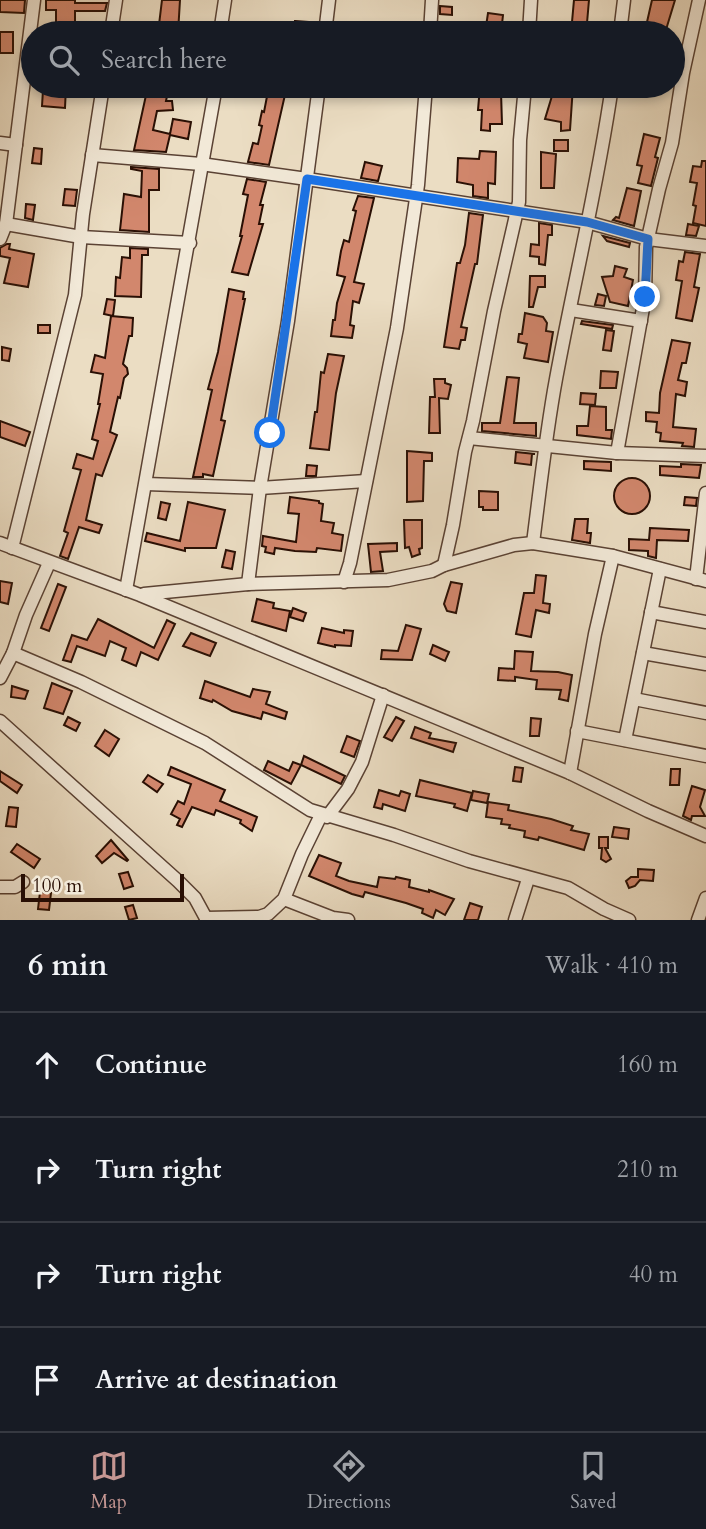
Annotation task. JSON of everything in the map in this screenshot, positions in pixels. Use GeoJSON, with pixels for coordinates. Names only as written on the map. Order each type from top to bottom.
{"type":"FeatureCollection","features":[{"type":"Feature","properties":{"kind":"street"},"geometry":{"type":"LineString","coordinates":[[31,21],[34,0]]}},
{"type":"Feature","properties":{"kind":"street"},"geometry":{"type":"LineString","coordinates":[[113,21],[116,0]]}},
{"type":"Feature","properties":{"kind":"street"},"geometry":{"type":"LineString","coordinates":[[222,21],[225,0]]}},
{"type":"Feature","properties":{"kind":"street"},"geometry":{"type":"LineString","coordinates":[[326,21],[329,0]]}},
{"type":"Feature","properties":{"kind":"street"},"geometry":{"type":"LineString","coordinates":[[431,21],[432,0]]}},
{"type":"Feature","properties":{"kind":"street"},"geometry":{"type":"LineString","coordinates":[[529,21],[531,0]]}},
{"type":"Feature","properties":{"kind":"street"},"geometry":{"type":"LineString","coordinates":[[621,21],[624,0]]}},
{"type":"Feature","properties":{"kind":"street"},"geometry":{"type":"LineString","coordinates":[[685,60],[699,0]]}},
{"type":"Feature","properties":{"kind":"street"},"geometry":{"type":"LineString","coordinates":[[0,239],[6,224],[22,98]]}},
{"type":"Feature","properties":{"kind":"street"},"geometry":{"type":"LineString","coordinates":[[101,98],[71,316],[6,546],[141,595],[383,695],[570,773],[706,836]]}},
{"type":"Feature","properties":{"kind":"street"},"geometry":{"type":"LineString","coordinates":[[127,590],[215,98]]}},
{"type":"Feature","properties":{"kind":"street"},"geometry":{"type":"LineString","coordinates":[[248,584],[260,488],[288,321],[317,98]]}},
{"type":"Feature","properties":{"kind":"street"},"geometry":{"type":"LineString","coordinates":[[344,582],[397,328],[416,197],[425,98]]}},
{"type":"Feature","properties":{"kind":"street"},"geometry":{"type":"LineString","coordinates":[[443,565],[517,212],[524,98]]}},
{"type":"Feature","properties":{"kind":"street"},"geometry":{"type":"LineString","coordinates":[[533,543],[556,380],[594,195],[610,98]]}},
{"type":"Feature","properties":{"kind":"street"},"geometry":{"type":"LineString","coordinates":[[617,453],[645,297],[648,239],[672,143],[678,98]]}},
{"type":"Feature","properties":{"kind":"street"},"geometry":{"type":"LineString","coordinates":[[0,143],[16,145]]}},
{"type":"Feature","properties":{"kind":"street"},"geometry":{"type":"LineString","coordinates":[[92,155],[201,164],[307,179],[587,222],[648,239],[706,246]]}},
{"type":"Feature","properties":{"kind":"street"},"geometry":{"type":"LineString","coordinates":[[6,224],[81,237],[190,243]]}},
{"type":"Feature","properties":{"kind":"street"},"geometry":{"type":"LineString","coordinates":[[571,310],[641,321]]}},
{"type":"Feature","properties":{"kind":"street"},"geometry":{"type":"LineString","coordinates":[[469,438],[617,453],[706,456]]}},
{"type":"Feature","properties":{"kind":"street"},"geometry":{"type":"LineString","coordinates":[[146,484],[260,488],[366,481]]}},
{"type":"Feature","properties":{"kind":"street"},"geometry":{"type":"LineString","coordinates":[[141,595],[248,584],[388,580],[432,571],[443,565],[513,545],[533,543],[613,556],[701,580],[706,493]]}},
{"type":"Feature","properties":{"kind":"street"},"geometry":{"type":"LineString","coordinates":[[570,773],[595,635],[613,556]]}},
{"type":"Feature","properties":{"kind":"street"},"geometry":{"type":"LineString","coordinates":[[0,678],[13,653],[49,563]]}},
{"type":"Feature","properties":{"kind":"street"},"geometry":{"type":"LineString","coordinates":[[625,740],[660,569]]}},
{"type":"Feature","properties":{"kind":"street"},"geometry":{"type":"LineString","coordinates":[[651,612],[706,622]]}},
{"type":"Feature","properties":{"kind":"street"},"geometry":{"type":"LineString","coordinates":[[13,653],[80,682],[205,743],[277,791],[324,816],[568,888],[629,920]]}},
{"type":"Feature","properties":{"kind":"street"},"geometry":{"type":"LineString","coordinates":[[643,653],[706,664]]}},
{"type":"Feature","properties":{"kind":"street"},"geometry":{"type":"LineString","coordinates":[[0,721],[178,881],[195,898],[206,919],[259,917],[268,914],[284,899],[302,854],[324,816],[348,789],[362,762],[383,695]]}},
{"type":"Feature","properties":{"kind":"street"},"geometry":{"type":"LineString","coordinates":[[634,699],[706,713]]}},
{"type":"Feature","properties":{"kind":"street"},"geometry":{"type":"LineString","coordinates":[[577,731],[706,756]]}},
{"type":"Feature","properties":{"kind":"street"},"geometry":{"type":"LineString","coordinates":[[515,920],[528,878]]}},
{"type":"Feature","properties":{"kind":"street"},"geometry":{"type":"LineString","coordinates":[[0,887],[15,887],[23,882]]}},
{"type":"Feature","properties":{"kind":"street"},"geometry":{"type":"LineString","coordinates":[[698,920],[706,898]]}},
{"type":"Feature","properties":{"kind":"street"},"geometry":{"type":"LineString","coordinates":[[284,899],[333,918],[348,920]]}},
{"type":"Feature","properties":{"kind":"building"},"geometry":{"type":"Polygon","coordinates":[[[0,0],[25,0],[24,13],[0,12],[0,0]]]}},
{"type":"Feature","properties":{"kind":"building"},"geometry":{"type":"Polygon","coordinates":[[[46,0],[107,3],[105,11],[75,11],[75,21],[56,21],[56,10],[46,10],[46,0]]]}},
{"type":"Feature","properties":{"kind":"building"},"geometry":{"type":"Polygon","coordinates":[[[162,0],[180,0],[179,21],[159,21],[162,0]]]}},
{"type":"Feature","properties":{"kind":"building"},"geometry":{"type":"Polygon","coordinates":[[[574,0],[589,0],[587,21],[572,21],[574,0]]]}},
{"type":"Feature","properties":{"kind":"building"},"geometry":{"type":"Polygon","coordinates":[[[652,0],[675,0],[669,21],[647,21],[652,0]]]}},
{"type":"Feature","properties":{"kind":"building"},"geometry":{"type":"Polygon","coordinates":[[[440,6],[452,7],[452,15],[440,14],[440,6]]]}},
{"type":"Feature","properties":{"kind":"building"},"geometry":{"type":"Polygon","coordinates":[[[488,13],[503,15],[502,21],[487,21],[488,13]]]}},
{"type":"Feature","properties":{"kind":"building"},"geometry":{"type":"Polygon","coordinates":[[[0,32],[13,32],[13,53],[0,53],[0,32]]]}},
{"type":"Feature","properties":{"kind":"building"},"geometry":{"type":"Polygon","coordinates":[[[42,98],[65,98],[65,108],[42,106],[42,98]]]}},
{"type":"Feature","properties":{"kind":"building"},"geometry":{"type":"Polygon","coordinates":[[[145,98],[167,98],[166,101],[172,101],[173,110],[157,111],[153,130],[170,134],[173,119],[191,122],[188,139],[170,135],[166,152],[134,150],[145,98]]]}},
{"type":"Feature","properties":{"kind":"building"},"geometry":{"type":"Polygon","coordinates":[[[267,98],[284,98],[269,165],[248,162],[253,143],[258,144],[262,126],[259,125],[262,111],[264,112],[267,98]]]}},
{"type":"Feature","properties":{"kind":"building"},"geometry":{"type":"Polygon","coordinates":[[[479,98],[501,98],[502,124],[490,124],[490,131],[481,130],[482,110],[478,110],[479,98]]]}},
{"type":"Feature","properties":{"kind":"building"},"geometry":{"type":"Polygon","coordinates":[[[551,98],[572,98],[570,130],[561,131],[561,122],[545,119],[551,98]]]}},
{"type":"Feature","properties":{"kind":"building"},"geometry":{"type":"Polygon","coordinates":[[[644,134],[660,138],[651,186],[638,183],[642,166],[637,165],[644,134]]]}},
{"type":"Feature","properties":{"kind":"building"},"geometry":{"type":"Polygon","coordinates":[[[554,140],[568,140],[568,151],[554,151],[554,140]]]}},
{"type":"Feature","properties":{"kind":"building"},"geometry":{"type":"Polygon","coordinates":[[[34,148],[42,149],[41,164],[32,163],[34,148]]]}},
{"type":"Feature","properties":{"kind":"building"},"geometry":{"type":"Polygon","coordinates":[[[480,151],[496,152],[495,184],[488,183],[488,198],[473,196],[473,185],[457,182],[458,158],[479,159],[480,151]]]}},
{"type":"Feature","properties":{"kind":"building"},"geometry":{"type":"Polygon","coordinates":[[[541,152],[556,154],[554,188],[541,188],[541,152]]]}},
{"type":"Feature","properties":{"kind":"building"},"geometry":{"type":"Polygon","coordinates":[[[702,161],[706,161],[706,226],[693,223],[697,183],[690,182],[693,166],[701,167],[702,161]]]}},
{"type":"Feature","properties":{"kind":"building"},"geometry":{"type":"Polygon","coordinates":[[[365,162],[382,166],[378,181],[361,178],[365,162]]]}},
{"type":"Feature","properties":{"kind":"building"},"geometry":{"type":"Polygon","coordinates":[[[131,167],[159,169],[159,190],[149,190],[149,232],[120,230],[124,194],[141,197],[142,171],[131,167]]]}},
{"type":"Feature","properties":{"kind":"building"},"geometry":{"type":"Polygon","coordinates":[[[247,179],[266,182],[260,205],[263,205],[259,224],[263,224],[248,275],[232,272],[242,236],[248,195],[243,194],[247,179]]]}},
{"type":"Feature","properties":{"kind":"building"},"geometry":{"type":"Polygon","coordinates":[[[627,188],[641,191],[634,226],[613,220],[619,218],[627,188]]]}},
{"type":"Feature","properties":{"kind":"building"},"geometry":{"type":"Polygon","coordinates":[[[65,189],[77,190],[75,206],[63,205],[65,189]]]}},
{"type":"Feature","properties":{"kind":"building"},"geometry":{"type":"Polygon","coordinates":[[[358,196],[374,198],[354,282],[364,284],[359,303],[353,301],[350,325],[354,326],[352,338],[331,336],[345,277],[337,275],[341,251],[344,240],[349,242],[356,211],[353,210],[358,196]]]}},
{"type":"Feature","properties":{"kind":"building"},"geometry":{"type":"Polygon","coordinates":[[[26,204],[35,205],[33,220],[25,218],[26,204]]]}},
{"type":"Feature","properties":{"kind":"building"},"geometry":{"type":"Polygon","coordinates":[[[469,213],[483,215],[477,264],[461,327],[467,328],[465,340],[461,340],[459,349],[444,347],[457,263],[460,263],[465,245],[469,213]]]}},
{"type":"Feature","properties":{"kind":"building"},"geometry":{"type":"Polygon","coordinates":[[[539,223],[552,225],[552,235],[548,235],[545,265],[539,264],[539,257],[530,256],[531,244],[539,245],[539,223]]]}},
{"type":"Feature","properties":{"kind":"building"},"geometry":{"type":"Polygon","coordinates":[[[688,224],[699,226],[696,236],[686,235],[688,224]]]}},
{"type":"Feature","properties":{"kind":"building"},"geometry":{"type":"Polygon","coordinates":[[[603,236],[630,243],[629,247],[607,241],[603,236]]]}},
{"type":"Feature","properties":{"kind":"building"},"geometry":{"type":"Polygon","coordinates":[[[10,244],[9,249],[34,254],[28,287],[4,283],[10,258],[0,256],[0,248],[10,244]]]}},
{"type":"Feature","properties":{"kind":"building"},"geometry":{"type":"Polygon","coordinates":[[[130,248],[148,249],[148,255],[142,255],[141,297],[115,296],[116,277],[120,278],[122,257],[130,258],[130,248]]]}},
{"type":"Feature","properties":{"kind":"building"},"geometry":{"type":"Polygon","coordinates":[[[685,252],[700,254],[694,287],[699,288],[692,321],[676,318],[682,281],[676,280],[679,261],[683,262],[685,252]]]}},
{"type":"Feature","properties":{"kind":"building"},"geometry":{"type":"Polygon","coordinates":[[[615,266],[627,269],[624,277],[633,280],[628,306],[610,302],[602,277],[613,276],[615,266]]]}},
{"type":"Feature","properties":{"kind":"building"},"geometry":{"type":"Polygon","coordinates":[[[530,276],[545,276],[545,287],[538,287],[533,307],[529,307],[530,276]]]}},
{"type":"Feature","properties":{"kind":"building"},"geometry":{"type":"Polygon","coordinates":[[[229,289],[244,292],[245,299],[221,420],[225,421],[213,476],[203,474],[203,477],[193,477],[212,390],[208,389],[218,352],[229,289]]]}},
{"type":"Feature","properties":{"kind":"building"},"geometry":{"type":"Polygon","coordinates":[[[598,294],[606,296],[604,306],[595,305],[598,294]]]}},
{"type":"Feature","properties":{"kind":"building"},"geometry":{"type":"Polygon","coordinates":[[[107,299],[115,300],[113,316],[104,314],[107,299]]]}},
{"type":"Feature","properties":{"kind":"building"},"geometry":{"type":"Polygon","coordinates":[[[525,313],[543,317],[547,323],[546,331],[553,332],[548,362],[524,358],[527,344],[518,342],[525,313]]]}},
{"type":"Feature","properties":{"kind":"building"},"geometry":{"type":"Polygon","coordinates":[[[111,316],[133,318],[132,336],[129,336],[123,364],[128,374],[124,378],[120,398],[118,397],[110,432],[117,435],[102,476],[96,474],[86,520],[102,525],[99,533],[79,527],[68,559],[60,556],[68,533],[64,531],[81,470],[73,468],[77,454],[93,459],[98,441],[92,439],[103,374],[91,372],[95,355],[105,358],[111,316]]]}},
{"type":"Feature","properties":{"kind":"building"},"geometry":{"type":"Polygon","coordinates":[[[582,321],[613,325],[612,329],[581,324],[582,321]]]}},
{"type":"Feature","properties":{"kind":"building"},"geometry":{"type":"Polygon","coordinates":[[[38,325],[50,325],[50,333],[38,333],[38,325]]]}},
{"type":"Feature","properties":{"kind":"building"},"geometry":{"type":"Polygon","coordinates":[[[606,330],[614,331],[611,351],[603,350],[606,330]]]}},
{"type":"Feature","properties":{"kind":"building"},"geometry":{"type":"Polygon","coordinates":[[[672,340],[690,343],[686,363],[682,363],[678,380],[687,382],[685,396],[676,394],[673,427],[696,429],[694,447],[660,441],[661,433],[656,432],[657,422],[646,421],[646,412],[659,413],[660,393],[672,340]]]}},
{"type":"Feature","properties":{"kind":"building"},"geometry":{"type":"Polygon","coordinates":[[[2,347],[11,349],[9,361],[2,360],[2,347]]]}},
{"type":"Feature","properties":{"kind":"building"},"geometry":{"type":"Polygon","coordinates":[[[328,354],[344,356],[329,450],[310,448],[321,372],[324,373],[328,354]]]}},
{"type":"Feature","properties":{"kind":"building"},"geometry":{"type":"Polygon","coordinates":[[[601,371],[618,372],[616,388],[600,388],[601,371]]]}},
{"type":"Feature","properties":{"kind":"building"},"geometry":{"type":"Polygon","coordinates":[[[507,377],[519,378],[514,423],[536,423],[536,436],[482,431],[482,423],[500,423],[507,377]]]}},
{"type":"Feature","properties":{"kind":"building"},"geometry":{"type":"Polygon","coordinates":[[[434,379],[445,379],[445,383],[451,385],[448,399],[439,398],[440,433],[429,433],[430,397],[435,397],[434,379]]]}},
{"type":"Feature","properties":{"kind":"building"},"geometry":{"type":"Polygon","coordinates":[[[581,393],[596,394],[595,405],[580,404],[581,393]]]}},
{"type":"Feature","properties":{"kind":"building"},"geometry":{"type":"Polygon","coordinates":[[[590,406],[606,407],[606,430],[612,430],[611,439],[577,435],[577,426],[588,426],[590,406]]]}},
{"type":"Feature","properties":{"kind":"building"},"geometry":{"type":"Polygon","coordinates":[[[0,421],[30,432],[25,446],[0,437],[0,421]]]}},
{"type":"Feature","properties":{"kind":"building"},"geometry":{"type":"Polygon","coordinates":[[[407,451],[432,453],[432,461],[424,461],[423,501],[407,502],[407,451]]]}},
{"type":"Feature","properties":{"kind":"building"},"geometry":{"type":"Polygon","coordinates":[[[516,452],[535,454],[532,454],[531,465],[515,463],[516,452]]]}},
{"type":"Feature","properties":{"kind":"building"},"geometry":{"type":"Polygon","coordinates":[[[584,461],[611,462],[611,471],[584,469],[584,461]]]}},
{"type":"Feature","properties":{"kind":"building"},"geometry":{"type":"Polygon","coordinates":[[[681,464],[701,465],[699,478],[660,475],[660,466],[681,467],[681,464]]]}},
{"type":"Feature","properties":{"kind":"building"},"geometry":{"type":"Polygon","coordinates":[[[307,465],[317,466],[316,476],[306,476],[307,465]]]}},
{"type":"Feature","properties":{"kind":"building"},"geometry":{"type":"Polygon","coordinates":[[[632,478],[645,483],[650,496],[645,509],[632,514],[619,509],[614,496],[619,483],[632,478]]]}},
{"type":"Feature","properties":{"kind":"building"},"geometry":{"type":"Polygon","coordinates":[[[479,491],[498,492],[498,510],[483,510],[483,507],[479,507],[479,491]]]}},
{"type":"Feature","properties":{"kind":"building"},"geometry":{"type":"Polygon","coordinates":[[[290,497],[319,501],[323,504],[321,521],[334,523],[332,533],[343,535],[341,551],[317,548],[316,552],[275,548],[274,554],[265,552],[266,547],[262,546],[263,536],[296,542],[299,514],[288,513],[290,497]]]}},
{"type":"Feature","properties":{"kind":"building"},"geometry":{"type":"Polygon","coordinates":[[[685,497],[697,498],[696,506],[684,505],[685,497]]]}},
{"type":"Feature","properties":{"kind":"building"},"geometry":{"type":"Polygon","coordinates":[[[161,502],[170,504],[166,520],[158,518],[161,502]]]}},
{"type":"Feature","properties":{"kind":"building"},"geometry":{"type":"Polygon","coordinates":[[[188,502],[225,510],[216,548],[185,548],[185,551],[145,541],[147,533],[180,541],[188,502]]]}},
{"type":"Feature","properties":{"kind":"building"},"geometry":{"type":"Polygon","coordinates":[[[575,519],[588,519],[587,533],[591,533],[590,543],[572,540],[575,519]]]}},
{"type":"Feature","properties":{"kind":"building"},"geometry":{"type":"Polygon","coordinates":[[[404,520],[422,520],[422,548],[419,549],[420,554],[412,557],[409,547],[405,548],[404,520]]]}},
{"type":"Feature","properties":{"kind":"building"},"geometry":{"type":"Polygon","coordinates":[[[650,528],[689,530],[688,541],[657,540],[656,558],[648,556],[648,551],[629,550],[629,539],[649,540],[650,528]]]}},
{"type":"Feature","properties":{"kind":"building"},"geometry":{"type":"Polygon","coordinates":[[[397,543],[397,551],[380,552],[383,571],[371,572],[368,544],[397,543]]]}},
{"type":"Feature","properties":{"kind":"building"},"geometry":{"type":"Polygon","coordinates":[[[226,550],[235,552],[232,569],[222,567],[226,550]]]}},
{"type":"Feature","properties":{"kind":"building"},"geometry":{"type":"Polygon","coordinates":[[[536,575],[546,576],[543,603],[550,604],[549,613],[536,610],[531,637],[516,634],[524,593],[534,593],[536,575]]]}},
{"type":"Feature","properties":{"kind":"building"},"geometry":{"type":"Polygon","coordinates":[[[0,581],[12,583],[8,604],[0,602],[0,581]]]}},
{"type":"Feature","properties":{"kind":"building"},"geometry":{"type":"Polygon","coordinates":[[[451,582],[462,584],[456,613],[447,611],[444,604],[451,582]]]}},
{"type":"Feature","properties":{"kind":"building"},"geometry":{"type":"Polygon","coordinates":[[[58,584],[66,587],[49,631],[41,628],[58,584]]]}},
{"type":"Feature","properties":{"kind":"building"},"geometry":{"type":"Polygon","coordinates":[[[257,599],[274,603],[273,608],[290,611],[286,631],[252,621],[257,599]]]}},
{"type":"Feature","properties":{"kind":"building"},"geometry":{"type":"Polygon","coordinates":[[[293,608],[306,613],[303,621],[290,617],[293,608]]]}},
{"type":"Feature","properties":{"kind":"building"},"geometry":{"type":"Polygon","coordinates":[[[98,619],[154,648],[167,620],[175,624],[158,660],[141,652],[136,666],[122,660],[126,648],[110,641],[105,656],[77,646],[71,662],[63,660],[72,635],[87,640],[98,619]]]}},
{"type":"Feature","properties":{"kind":"building"},"geometry":{"type":"Polygon","coordinates":[[[406,625],[421,629],[412,660],[381,659],[382,650],[398,651],[406,625]]]}},
{"type":"Feature","properties":{"kind":"building"},"geometry":{"type":"Polygon","coordinates":[[[322,628],[344,633],[344,630],[353,631],[351,646],[335,647],[318,643],[322,628]]]}},
{"type":"Feature","properties":{"kind":"building"},"geometry":{"type":"Polygon","coordinates":[[[191,633],[216,643],[210,656],[183,646],[191,633]]]}},
{"type":"Feature","properties":{"kind":"building"},"geometry":{"type":"Polygon","coordinates":[[[433,645],[449,652],[445,661],[430,654],[433,645]]]}},
{"type":"Feature","properties":{"kind":"building"},"geometry":{"type":"Polygon","coordinates":[[[515,651],[533,652],[531,671],[572,675],[568,701],[559,699],[561,690],[536,689],[537,680],[515,677],[515,681],[498,680],[499,668],[514,669],[515,651]]]}},
{"type":"Feature","properties":{"kind":"building"},"geometry":{"type":"Polygon","coordinates":[[[205,681],[250,697],[253,689],[270,692],[266,704],[287,712],[285,719],[263,712],[261,719],[232,711],[213,700],[212,702],[200,698],[205,681]]]}},
{"type":"Feature","properties":{"kind":"building"},"geometry":{"type":"Polygon","coordinates":[[[52,683],[72,691],[63,714],[44,708],[52,683]]]}},
{"type":"Feature","properties":{"kind":"building"},"geometry":{"type":"Polygon","coordinates":[[[12,686],[28,691],[25,699],[11,697],[12,686]]]}},
{"type":"Feature","properties":{"kind":"building"},"geometry":{"type":"Polygon","coordinates":[[[68,717],[80,723],[76,731],[64,725],[68,717]]]}},
{"type":"Feature","properties":{"kind":"building"},"geometry":{"type":"Polygon","coordinates":[[[396,717],[404,721],[392,741],[384,737],[396,717]]]}},
{"type":"Feature","properties":{"kind":"building"},"geometry":{"type":"Polygon","coordinates":[[[531,718],[541,719],[539,736],[530,736],[531,718]]]}},
{"type":"Feature","properties":{"kind":"building"},"geometry":{"type":"Polygon","coordinates":[[[415,727],[431,733],[429,738],[456,743],[453,752],[411,738],[415,727]]]}},
{"type":"Feature","properties":{"kind":"building"},"geometry":{"type":"Polygon","coordinates":[[[105,730],[119,739],[109,756],[95,746],[105,730]]]}},
{"type":"Feature","properties":{"kind":"building"},"geometry":{"type":"Polygon","coordinates":[[[347,736],[360,741],[354,757],[341,752],[347,736]]]}},
{"type":"Feature","properties":{"kind":"building"},"geometry":{"type":"Polygon","coordinates":[[[304,756],[345,776],[341,784],[301,765],[304,756]]]}},
{"type":"Feature","properties":{"kind":"building"},"geometry":{"type":"Polygon","coordinates":[[[268,761],[289,771],[293,762],[301,765],[291,784],[264,770],[268,761]]]}},
{"type":"Feature","properties":{"kind":"building"},"geometry":{"type":"Polygon","coordinates":[[[171,767],[225,790],[220,801],[257,817],[252,831],[240,823],[241,820],[216,810],[214,815],[192,807],[182,827],[177,825],[180,819],[171,814],[178,801],[184,804],[191,784],[168,775],[171,767]]]}},
{"type":"Feature","properties":{"kind":"building"},"geometry":{"type":"Polygon","coordinates":[[[515,767],[523,768],[521,782],[513,781],[515,767]]]}},
{"type":"Feature","properties":{"kind":"building"},"geometry":{"type":"Polygon","coordinates":[[[671,769],[680,769],[679,785],[670,785],[671,769]]]}},
{"type":"Feature","properties":{"kind":"building"},"geometry":{"type":"Polygon","coordinates":[[[0,771],[22,785],[17,793],[0,781],[0,771]]]}},
{"type":"Feature","properties":{"kind":"building"},"geometry":{"type":"Polygon","coordinates":[[[148,775],[163,784],[157,792],[143,782],[148,775]]]}},
{"type":"Feature","properties":{"kind":"building"},"geometry":{"type":"Polygon","coordinates":[[[420,780],[472,793],[467,811],[454,807],[455,804],[416,796],[420,780]]]}},
{"type":"Feature","properties":{"kind":"building"},"geometry":{"type":"Polygon","coordinates":[[[692,786],[705,790],[700,807],[705,816],[692,816],[691,820],[683,816],[692,786]]]}},
{"type":"Feature","properties":{"kind":"building"},"geometry":{"type":"Polygon","coordinates":[[[379,790],[399,796],[401,791],[410,794],[405,811],[383,804],[382,809],[374,807],[379,790]]]}},
{"type":"Feature","properties":{"kind":"building"},"geometry":{"type":"Polygon","coordinates":[[[473,791],[489,794],[487,803],[471,800],[473,791]]]}},
{"type":"Feature","properties":{"kind":"building"},"geometry":{"type":"Polygon","coordinates":[[[488,802],[509,805],[508,810],[551,819],[573,826],[571,830],[589,834],[584,850],[539,837],[538,840],[524,837],[525,831],[501,824],[502,819],[486,817],[488,802]]]}},
{"type":"Feature","properties":{"kind":"building"},"geometry":{"type":"Polygon","coordinates":[[[9,807],[18,808],[16,827],[6,826],[9,807]]]}},
{"type":"Feature","properties":{"kind":"building"},"geometry":{"type":"Polygon","coordinates":[[[614,827],[629,829],[628,839],[612,837],[614,827]]]}},
{"type":"Feature","properties":{"kind":"building"},"geometry":{"type":"Polygon","coordinates":[[[599,837],[608,837],[608,848],[605,848],[611,859],[606,862],[601,859],[599,837]]]}},
{"type":"Feature","properties":{"kind":"building"},"geometry":{"type":"Polygon","coordinates":[[[111,840],[127,861],[114,853],[102,863],[96,856],[111,840]]]}},
{"type":"Feature","properties":{"kind":"building"},"geometry":{"type":"Polygon","coordinates":[[[17,844],[40,859],[34,868],[11,852],[17,844]]]}},
{"type":"Feature","properties":{"kind":"building"},"geometry":{"type":"Polygon","coordinates":[[[319,855],[341,863],[336,876],[349,881],[377,887],[379,877],[396,877],[410,880],[409,887],[429,890],[454,899],[445,915],[436,910],[433,918],[422,913],[423,909],[406,903],[365,892],[363,897],[352,894],[309,876],[319,855]]]}},
{"type":"Feature","properties":{"kind":"building"},"geometry":{"type":"Polygon","coordinates":[[[638,869],[654,870],[653,881],[640,880],[629,888],[626,881],[631,877],[638,877],[638,869]]]}},
{"type":"Feature","properties":{"kind":"building"},"geometry":{"type":"Polygon","coordinates":[[[128,872],[133,886],[124,889],[119,874],[128,872]]]}},
{"type":"Feature","properties":{"kind":"building"},"geometry":{"type":"Polygon","coordinates":[[[40,892],[51,893],[49,910],[38,909],[40,892]]]}},
{"type":"Feature","properties":{"kind":"building"},"geometry":{"type":"Polygon","coordinates":[[[470,903],[482,907],[478,920],[464,920],[470,903]]]}},
{"type":"Feature","properties":{"kind":"building"},"geometry":{"type":"Polygon","coordinates":[[[133,905],[137,918],[129,920],[125,907],[133,905]]]}},
{"type":"Feature","properties":{"kind":"route"},"geometry":{"type":"LineString","coordinates":[[270,433],[307,179],[587,222],[648,239],[645,297]]}}]}
